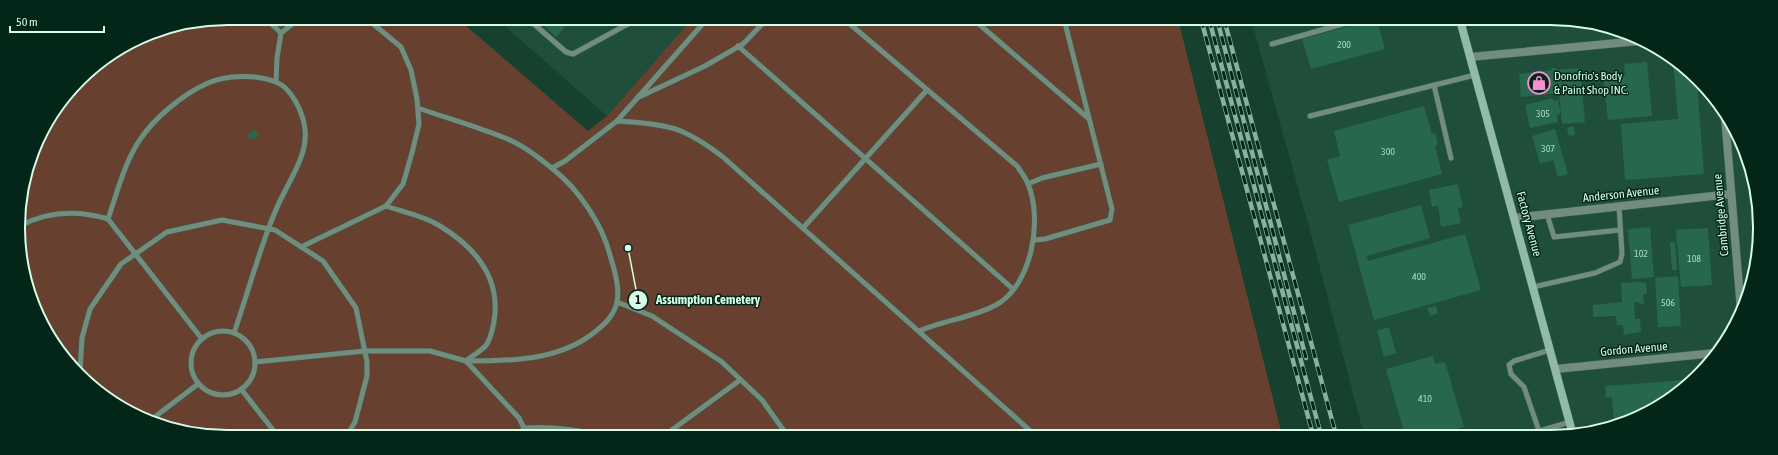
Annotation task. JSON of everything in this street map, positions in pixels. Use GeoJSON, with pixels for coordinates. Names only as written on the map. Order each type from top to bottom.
{"type":"FeatureCollection","features":[{"type":"Feature","properties":{"kind":"street","name":"Factory Avenue"},"geometry":{"type":"LineString","coordinates":[[1461,25],[1572,429]]}},
{"type":"Feature","properties":{"kind":"street"},"geometry":{"type":"LineString","coordinates":[[1470,57],[1631,42]]}},
{"type":"Feature","properties":{"kind":"street","name":"Cambridge Avenue"},"geometry":{"type":"LineString","coordinates":[[1726,126],[1740,299]]}},
{"type":"Feature","properties":{"kind":"street","name":"Anderson Avenue"},"geometry":{"type":"LineString","coordinates":[[1514,218],[1731,194]]}},
{"type":"Feature","properties":{"kind":"street","name":"Gordon Avenue"},"geometry":{"type":"LineString","coordinates":[[1556,369],[1709,354]]}},
{"type":"Feature","properties":{"kind":"lane"},"geometry":{"type":"LineString","coordinates":[[273,25],[281,33]]}},
{"type":"Feature","properties":{"kind":"lane"},"geometry":{"type":"LineString","coordinates":[[276,82],[277,58],[281,33],[291,25]]}},
{"type":"Feature","properties":{"kind":"lane"},"geometry":{"type":"LineString","coordinates":[[301,247],[386,206],[403,184],[419,124],[418,108],[411,70],[401,47],[374,25]]}},
{"type":"Feature","properties":{"kind":"lane"},"geometry":{"type":"LineString","coordinates":[[535,25],[566,52],[573,54],[626,25]]}},
{"type":"Feature","properties":{"kind":"lane"},"geometry":{"type":"LineString","coordinates":[[552,168],[565,161],[617,121],[702,25]]}},
{"type":"Feature","properties":{"kind":"lane"},"geometry":{"type":"LineString","coordinates":[[637,98],[705,66],[738,46],[760,25]]}},
{"type":"Feature","properties":{"kind":"lane"},"geometry":{"type":"LineString","coordinates":[[851,25],[1017,166],[1028,184],[1035,213],[1034,240],[1025,272],[1013,290],[998,304],[981,313],[935,324],[919,331]]}},
{"type":"Feature","properties":{"kind":"lane"},"geometry":{"type":"LineString","coordinates":[[980,25],[1089,119]]}},
{"type":"Feature","properties":{"kind":"lane"},"geometry":{"type":"LineString","coordinates":[[1034,240],[1044,239],[1110,220],[1112,209],[1066,25]]}},
{"type":"Feature","properties":{"kind":"lane"},"geometry":{"type":"LineString","coordinates":[[1272,44],[1339,25]]}},
{"type":"Feature","properties":{"kind":"lane"},"geometry":{"type":"LineString","coordinates":[[738,46],[1013,290]]}},
{"type":"Feature","properties":{"kind":"lane"},"geometry":{"type":"LineString","coordinates":[[1310,116],[1475,75]]}},
{"type":"Feature","properties":{"kind":"lane"},"geometry":{"type":"LineString","coordinates":[[108,219],[126,166],[140,140],[172,106],[208,83],[230,76],[247,77],[276,82],[289,92],[302,115],[305,130],[302,154],[269,229],[234,333]]}},
{"type":"Feature","properties":{"kind":"lane"},"geometry":{"type":"LineString","coordinates":[[1434,85],[1451,158]]}},
{"type":"Feature","properties":{"kind":"lane"},"geometry":{"type":"LineString","coordinates":[[803,228],[928,90]]}},
{"type":"Feature","properties":{"kind":"lane"},"geometry":{"type":"LineString","coordinates":[[255,362],[365,351],[430,351],[466,361],[507,361],[536,357],[572,346],[590,336],[609,321],[617,302],[616,276],[608,247],[597,222],[574,191],[552,168],[513,141],[418,108]]}},
{"type":"Feature","properties":{"kind":"lane"},"geometry":{"type":"LineString","coordinates":[[617,121],[638,122],[680,130],[699,139],[724,157],[1029,430]]}},
{"type":"Feature","properties":{"kind":"lane"},"geometry":{"type":"LineString","coordinates":[[1028,184],[1042,178],[1101,164]]}},
{"type":"Feature","properties":{"kind":"lane"},"geometry":{"type":"LineString","coordinates":[[386,206],[439,224],[474,252],[485,266],[494,290],[496,304],[494,322],[487,344],[466,361]]}},
{"type":"Feature","properties":{"kind":"lane"},"geometry":{"type":"LineString","coordinates":[[1533,287],[1595,273],[1620,262],[1622,254],[1619,206]]}},
{"type":"Feature","properties":{"kind":"lane"},"geometry":{"type":"LineString","coordinates":[[25,223],[31,220],[56,213],[89,213],[108,219],[202,339]]}},
{"type":"Feature","properties":{"kind":"lane"},"geometry":{"type":"LineString","coordinates":[[1548,214],[1554,237],[1620,230]]}},
{"type":"Feature","properties":{"kind":"lane"},"geometry":{"type":"LineString","coordinates":[[80,367],[82,338],[90,309],[121,264],[136,253],[167,232],[220,220],[275,230],[324,261],[356,308],[367,362],[367,376],[355,422],[351,430]]}},
{"type":"Feature","properties":{"kind":"lane"},"geometry":{"type":"LineString","coordinates":[[617,302],[652,316],[722,362],[762,400],[783,430]]}},
{"type":"Feature","properties":{"kind":"lane"},"geometry":{"type":"LineString","coordinates":[[218,332],[234,333],[249,345],[255,362],[250,380],[241,389],[234,393],[219,395],[211,393],[198,384],[194,375],[192,360],[196,346],[202,339],[218,332]]}},
{"type":"Feature","properties":{"kind":"lane"},"geometry":{"type":"LineString","coordinates":[[1538,430],[1524,388],[1511,374],[1509,365],[1514,361],[1550,350]]}},
{"type":"Feature","properties":{"kind":"lane"},"geometry":{"type":"LineString","coordinates":[[466,361],[519,418],[524,428],[549,426],[579,430]]}},
{"type":"Feature","properties":{"kind":"lane"},"geometry":{"type":"LineString","coordinates":[[672,430],[740,380]]}},
{"type":"Feature","properties":{"kind":"lane"},"geometry":{"type":"LineString","coordinates":[[155,417],[198,384]]}},
{"type":"Feature","properties":{"kind":"lane"},"geometry":{"type":"LineString","coordinates":[[241,389],[273,430]]}},
{"type":"Feature","properties":{"kind":"lane"},"geometry":{"type":"LineString","coordinates":[[1542,430],[1570,422]]}},
{"type":"Feature","properties":{"kind":"shaded area"},"geometry":{"type":"Polygon","coordinates":[[[214,25],[465,25],[588,131],[607,116],[687,25],[1180,25],[1281,430],[214,430],[175,423],[150,415],[126,403],[94,380],[75,361],[52,329],[40,305],[29,267],[25,241],[25,214],[29,188],[40,150],[59,115],[84,84],[115,59],[150,40],[188,29],[214,25]]]}},
{"type":"Feature","properties":{"kind":"shaded area"},"geometry":{"type":"Polygon","coordinates":[[[504,25],[687,25],[607,116],[504,25]]]}},
{"type":"Feature","properties":{"kind":"shaded area"},"geometry":{"type":"Polygon","coordinates":[[[1253,25],[1564,25],[1603,32],[1628,40],[1652,52],[1684,75],[1703,94],[1719,115],[1738,150],[1746,175],[1753,214],[1753,241],[1749,267],[1738,305],[1726,329],[1703,361],[1684,380],[1663,396],[1628,415],[1603,423],[1564,430],[1363,430],[1315,249],[1253,25]]]}},
{"type":"Feature","properties":{"kind":"building"},"geometry":{"type":"Polygon","coordinates":[[[543,25],[567,25],[556,37],[543,25]]]}},
{"type":"Feature","properties":{"kind":"building"},"geometry":{"type":"Polygon","coordinates":[[[1354,25],[1378,25],[1385,49],[1311,69],[1302,39],[1354,25]]]}},
{"type":"Feature","properties":{"kind":"building"},"geometry":{"type":"Polygon","coordinates":[[[1647,62],[1652,116],[1608,120],[1603,77],[1625,75],[1624,64],[1647,62]]]}},
{"type":"Feature","properties":{"kind":"building"},"geometry":{"type":"Polygon","coordinates":[[[1673,67],[1697,88],[1704,174],[1625,180],[1621,124],[1678,119],[1673,67]]]}},
{"type":"Feature","properties":{"kind":"building","name":"Donofrio's Body & Paint Shop INC."},"geometry":{"type":"Polygon","coordinates":[[[1551,68],[1556,68],[1558,93],[1521,97],[1519,74],[1552,70],[1551,68]]]}},
{"type":"Feature","properties":{"kind":"building"},"geometry":{"type":"Polygon","coordinates":[[[1580,68],[1585,122],[1562,124],[1557,70],[1580,68]]]}},
{"type":"Feature","properties":{"kind":"building"},"geometry":{"type":"Polygon","coordinates":[[[1552,98],[1554,101],[1558,100],[1560,114],[1557,115],[1558,122],[1530,128],[1525,105],[1552,98]]]}},
{"type":"Feature","properties":{"kind":"building"},"geometry":{"type":"Polygon","coordinates":[[[1424,106],[1432,134],[1435,133],[1438,145],[1435,146],[1442,174],[1339,202],[1327,160],[1340,156],[1334,131],[1424,106]]]}},
{"type":"Feature","properties":{"kind":"building"},"geometry":{"type":"Polygon","coordinates":[[[1573,126],[1575,135],[1569,136],[1567,128],[1573,126]]]}},
{"type":"Feature","properties":{"kind":"building"},"geometry":{"type":"Polygon","coordinates":[[[255,129],[259,136],[250,140],[247,134],[255,129]]]}},
{"type":"Feature","properties":{"kind":"building"},"geometry":{"type":"Polygon","coordinates":[[[1555,129],[1568,174],[1558,177],[1553,160],[1540,164],[1532,136],[1555,129]]]}},
{"type":"Feature","properties":{"kind":"building"},"geometry":{"type":"Polygon","coordinates":[[[1458,184],[1463,207],[1458,208],[1461,223],[1441,227],[1438,205],[1432,207],[1429,190],[1458,184]]]}},
{"type":"Feature","properties":{"kind":"building"},"geometry":{"type":"Polygon","coordinates":[[[1421,205],[1430,238],[1367,256],[1368,261],[1465,234],[1481,290],[1374,320],[1348,225],[1421,205]]]}},
{"type":"Feature","properties":{"kind":"building"},"geometry":{"type":"Polygon","coordinates":[[[1650,227],[1654,277],[1632,279],[1628,229],[1650,227]]]}},
{"type":"Feature","properties":{"kind":"building"},"geometry":{"type":"Polygon","coordinates":[[[1708,228],[1712,285],[1681,287],[1676,230],[1708,228]]]}},
{"type":"Feature","properties":{"kind":"building"},"geometry":{"type":"Polygon","coordinates":[[[1670,242],[1675,242],[1677,270],[1672,270],[1670,242]]]}},
{"type":"Feature","properties":{"kind":"building"},"geometry":{"type":"Polygon","coordinates":[[[1678,276],[1681,326],[1658,327],[1655,278],[1678,276]]]}},
{"type":"Feature","properties":{"kind":"building"},"geometry":{"type":"Polygon","coordinates":[[[1621,283],[1646,283],[1647,294],[1643,294],[1644,304],[1634,302],[1635,319],[1640,319],[1641,332],[1624,335],[1623,325],[1617,325],[1616,316],[1593,317],[1593,305],[1622,302],[1621,283]]]}},
{"type":"Feature","properties":{"kind":"building"},"geometry":{"type":"Polygon","coordinates":[[[1436,306],[1438,313],[1430,316],[1427,308],[1436,306]]]}},
{"type":"Feature","properties":{"kind":"building"},"geometry":{"type":"Polygon","coordinates":[[[1389,327],[1396,353],[1384,357],[1377,331],[1389,327]]]}},
{"type":"Feature","properties":{"kind":"building"},"geometry":{"type":"Polygon","coordinates":[[[1433,356],[1435,364],[1445,362],[1464,427],[1453,430],[1404,430],[1386,369],[1433,356]]]}},
{"type":"Feature","properties":{"kind":"building"},"geometry":{"type":"Polygon","coordinates":[[[1684,380],[1652,403],[1628,415],[1614,420],[1612,397],[1606,398],[1605,386],[1684,380]]]}},
{"type":"Feature","properties":{"kind":"railway"},"geometry":{"type":"LineString","coordinates":[[1203,25],[1312,430]]}},
{"type":"Feature","properties":{"kind":"railway"},"geometry":{"type":"LineString","coordinates":[[1211,25],[1320,430]]}},
{"type":"Feature","properties":{"kind":"railway"},"geometry":{"type":"LineString","coordinates":[[1219,25],[1306,358]]}},
{"type":"Feature","properties":{"kind":"railway"},"geometry":{"type":"LineString","coordinates":[[1226,25],[1335,430]]}},
{"type":"Feature","properties":{"kind":"place","name":"Donofrio's Body & Paint Shop INC."},"geometry":{"type":"Point","coordinates":[1539,83]}},
{"type":"Feature","properties":{"kind":"place","name":"Assumption Cemetery"},"geometry":{"type":"Point","coordinates":[628,248]}}]}
